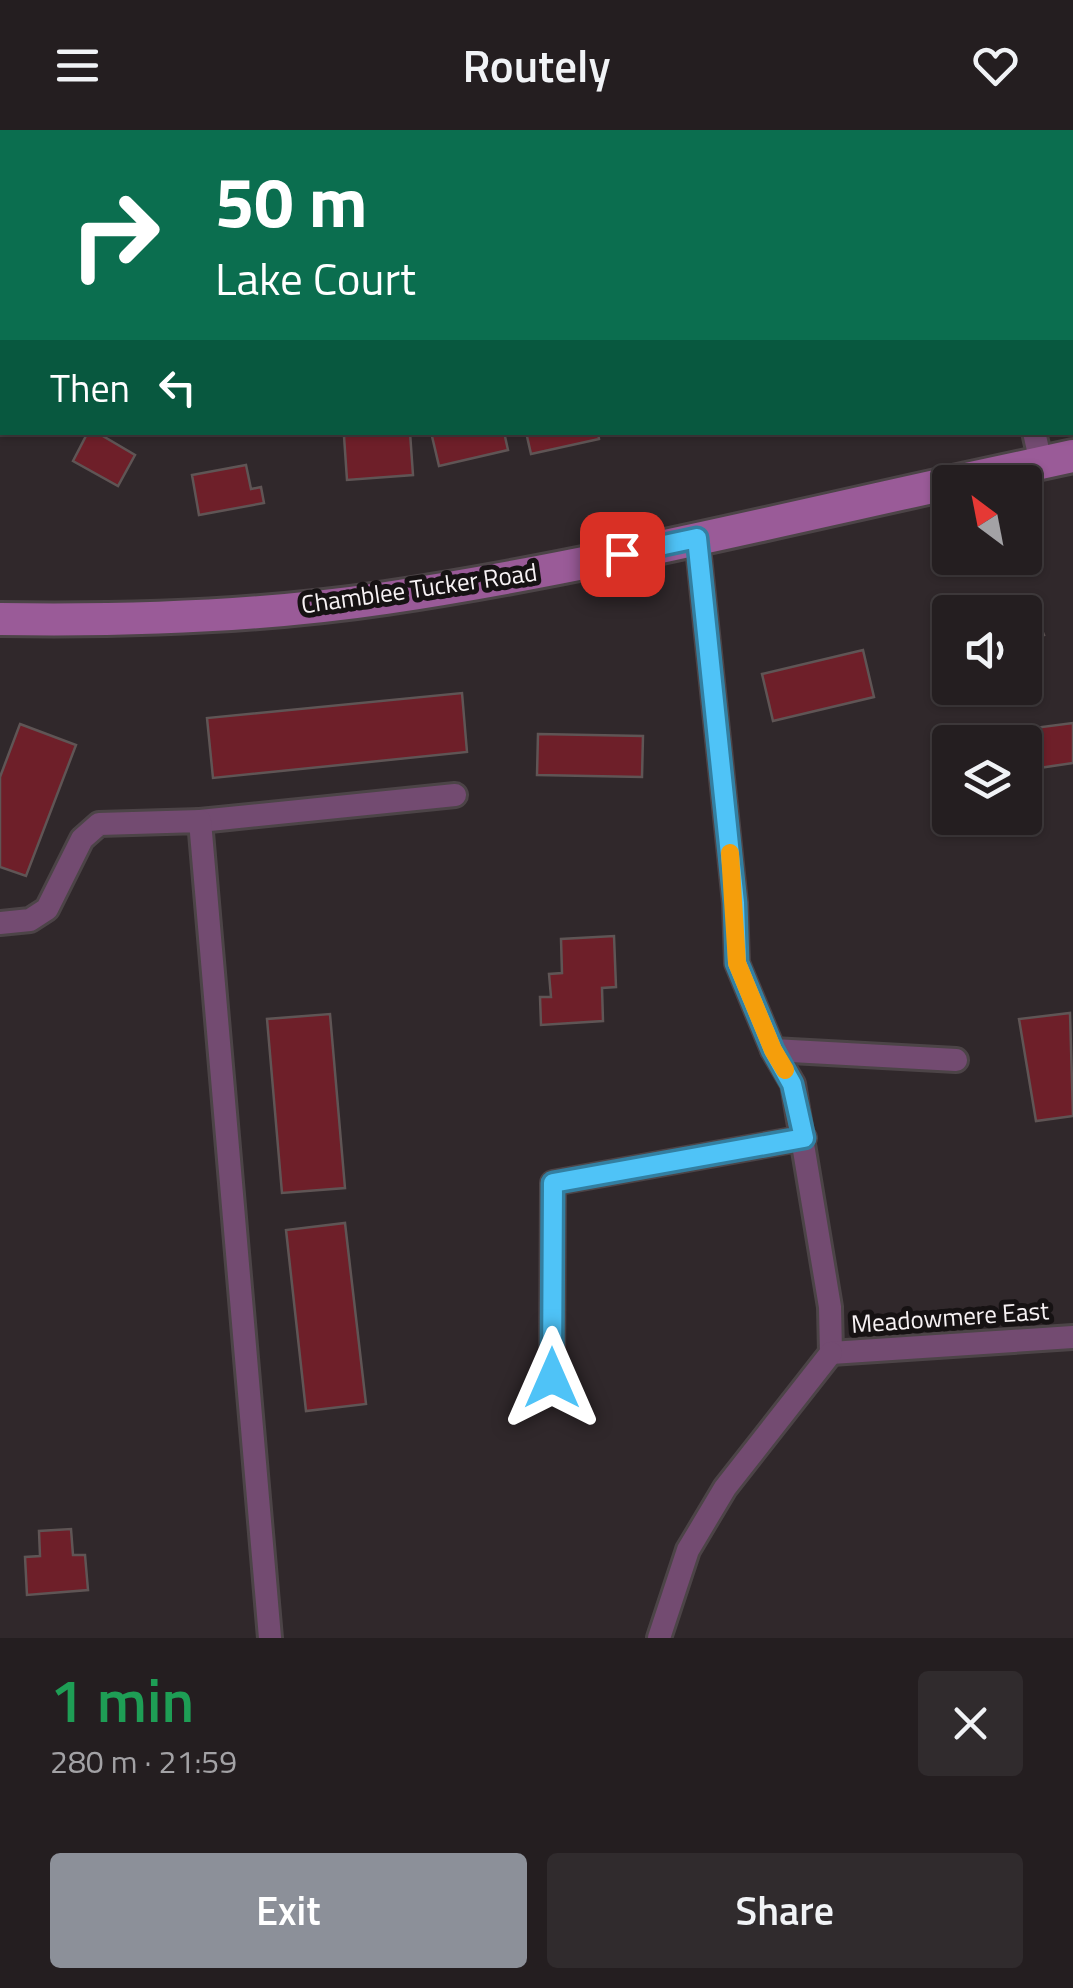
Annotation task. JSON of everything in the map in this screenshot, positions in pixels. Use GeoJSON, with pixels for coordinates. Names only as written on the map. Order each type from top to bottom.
{"type":"FeatureCollection","features":[{"type":"Feature","properties":{"kind":"main road","name":"Chamblee Tucker Road"},"geometry":{"type":"LineString","coordinates":[[995,465],[1037,448],[1073,456]]}},
{"type":"Feature","properties":{"kind":"main road","name":"Chamblee Tucker Road"},"geometry":{"type":"LineString","coordinates":[[0,619],[140,621],[382,599],[546,570],[932,487]]}},
{"type":"Feature","properties":{"kind":"street"},"geometry":{"type":"LineString","coordinates":[[659,1638],[688,1550],[725,1488],[831,1353],[830,1307],[792,1084],[773,1050],[737,963],[735,903],[697,538]]}},
{"type":"Feature","properties":{"kind":"street"},"geometry":{"type":"LineString","coordinates":[[4,917],[30,920],[47,909],[82,839],[99,824],[200,821],[455,795]]}},
{"type":"Feature","properties":{"kind":"street"},"geometry":{"type":"LineString","coordinates":[[200,821],[270,1638]]}},
{"type":"Feature","properties":{"kind":"street"},"geometry":{"type":"LineString","coordinates":[[773,1050],[956,1060]]}},
{"type":"Feature","properties":{"kind":"street"},"geometry":{"type":"LineString","coordinates":[[552,1378],[553,1183],[804,1138]]}},
{"type":"Feature","properties":{"kind":"street","name":"Meadowmere East"},"geometry":{"type":"LineString","coordinates":[[831,1353],[1073,1337]]}},
{"type":"Feature","properties":{"kind":"building"},"geometry":{"type":"Polygon","coordinates":[[[86,435],[101,435],[135,455],[118,486],[73,461],[86,435]]]}},
{"type":"Feature","properties":{"kind":"building"},"geometry":{"type":"Polygon","coordinates":[[[410,435],[413,475],[347,480],[344,436],[410,435]]]}},
{"type":"Feature","properties":{"kind":"building"},"geometry":{"type":"Polygon","coordinates":[[[432,435],[505,435],[508,450],[439,466],[432,435]]]}},
{"type":"Feature","properties":{"kind":"building"},"geometry":{"type":"Polygon","coordinates":[[[527,435],[598,435],[599,439],[531,454],[527,435]]]}},
{"type":"Feature","properties":{"kind":"building"},"geometry":{"type":"Polygon","coordinates":[[[246,465],[251,489],[261,487],[264,503],[199,515],[192,475],[246,465]]]}},
{"type":"Feature","properties":{"kind":"building"},"geometry":{"type":"Polygon","coordinates":[[[863,650],[874,697],[773,721],[762,674],[863,650]]]}},
{"type":"Feature","properties":{"kind":"building"},"geometry":{"type":"Polygon","coordinates":[[[462,693],[467,752],[213,778],[207,718],[462,693]]]}},
{"type":"Feature","properties":{"kind":"building"},"geometry":{"type":"Polygon","coordinates":[[[1073,723],[1073,763],[1042,768],[1042,727],[1073,723]]]}},
{"type":"Feature","properties":{"kind":"building"},"geometry":{"type":"Polygon","coordinates":[[[20,724],[76,745],[26,876],[0,867],[0,777],[20,724]]]}},
{"type":"Feature","properties":{"kind":"building"},"geometry":{"type":"Polygon","coordinates":[[[538,734],[643,736],[642,777],[537,775],[538,734]]]}},
{"type":"Feature","properties":{"kind":"building"},"geometry":{"type":"Polygon","coordinates":[[[614,936],[616,987],[602,988],[603,1021],[541,1025],[540,997],[551,997],[549,974],[562,973],[561,939],[614,936]]]}},
{"type":"Feature","properties":{"kind":"building"},"geometry":{"type":"Polygon","coordinates":[[[1070,1013],[1073,1116],[1036,1121],[1019,1019],[1070,1013]]]}},
{"type":"Feature","properties":{"kind":"building"},"geometry":{"type":"Polygon","coordinates":[[[330,1014],[345,1188],[282,1193],[267,1019],[330,1014]]]}},
{"type":"Feature","properties":{"kind":"building"},"geometry":{"type":"Polygon","coordinates":[[[345,1223],[366,1404],[306,1411],[286,1230],[345,1223]]]}},
{"type":"Feature","properties":{"kind":"building"},"geometry":{"type":"Polygon","coordinates":[[[71,1529],[73,1555],[85,1555],[88,1590],[27,1595],[25,1557],[40,1556],[39,1531],[71,1529]]]}},
{"type":"Feature","properties":{"kind":"slow traffic"},"geometry":{"type":"LineString","coordinates":[[730,853],[737,963],[785,1070]]}},
{"type":"Feature","properties":{"kind":"route"},"geometry":{"type":"LineString","coordinates":[[552,1378],[553,1183],[804,1138],[792,1084],[773,1050],[737,963],[735,903],[697,538],[622,554]]}}]}
